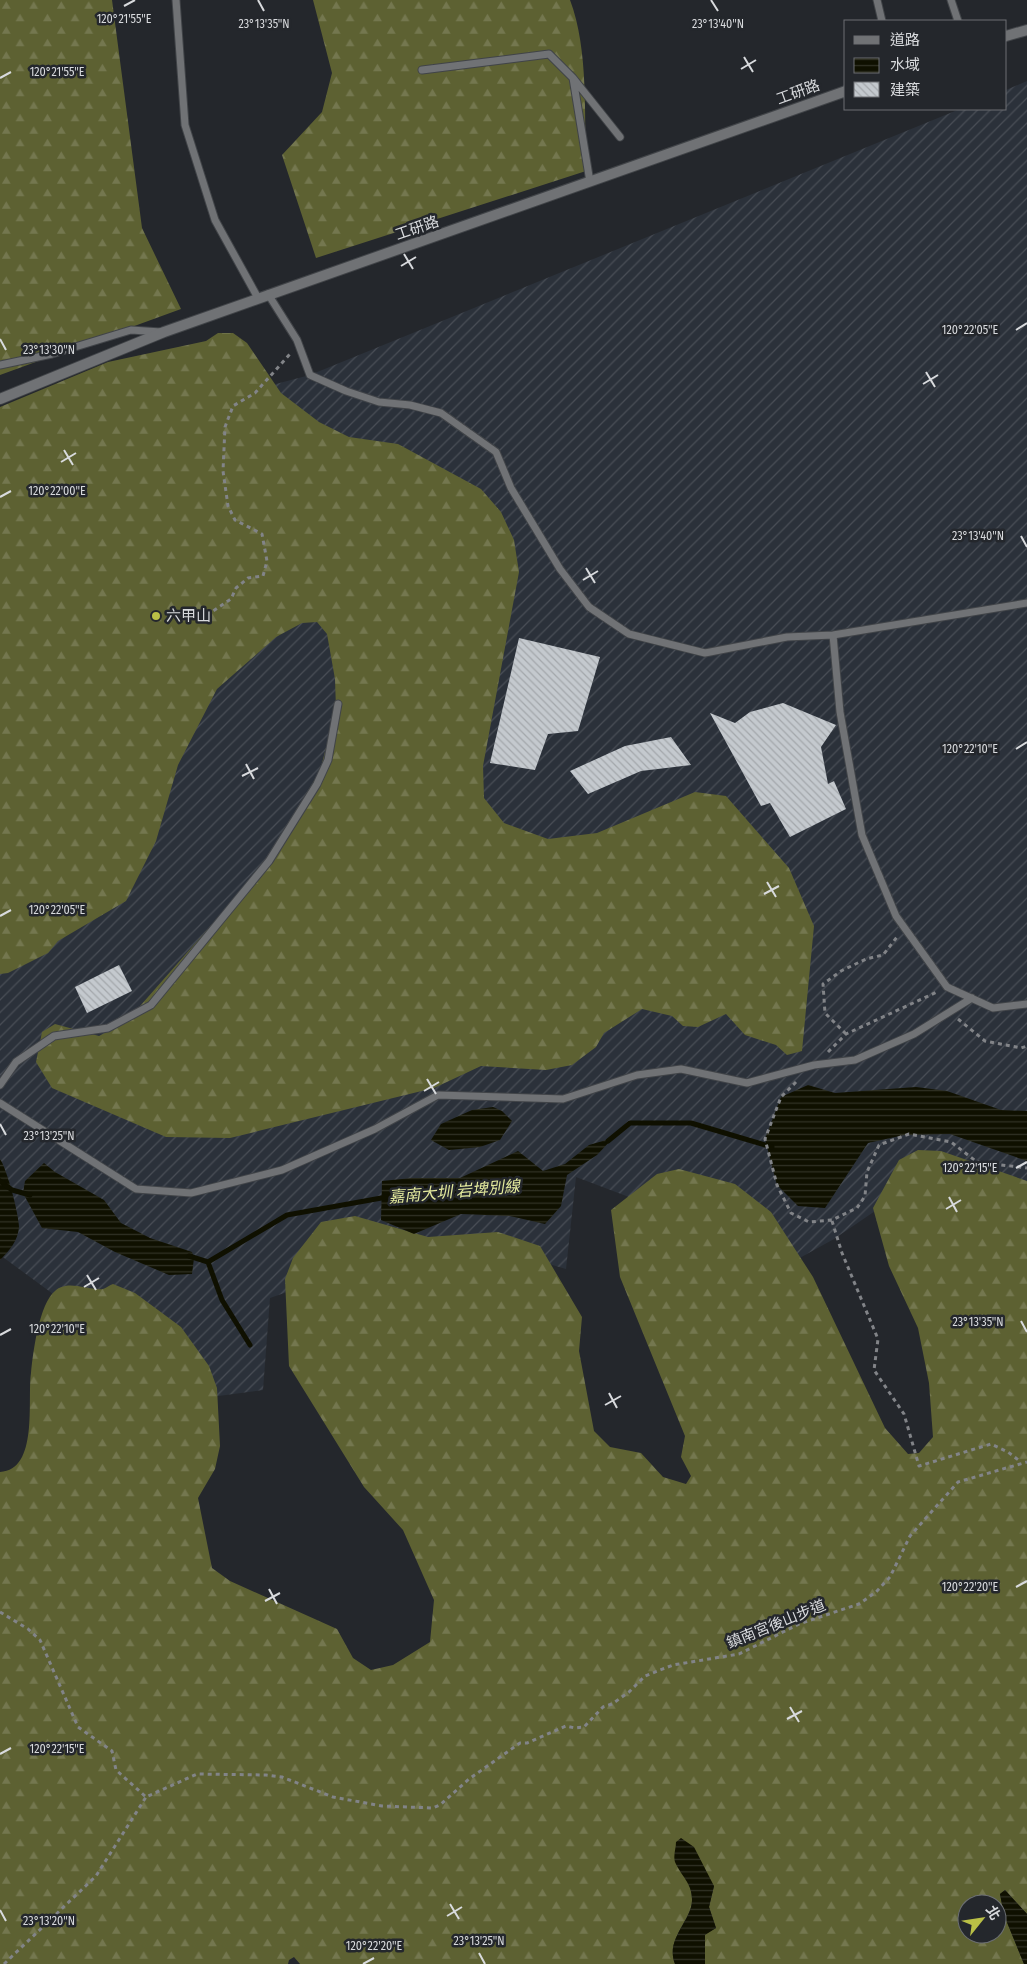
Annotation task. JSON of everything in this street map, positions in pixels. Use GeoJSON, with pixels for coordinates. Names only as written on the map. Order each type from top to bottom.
{"type":"FeatureCollection","features":[{"type":"Feature","properties":{"kind":"street"},"geometry":{"type":"LineString","coordinates":[[1007,36],[1027,30]]}},
{"type":"Feature","properties":{"kind":"street","name":"工研路"},"geometry":{"type":"LineString","coordinates":[[0,399],[164,332],[268,294],[844,92]]}},
{"type":"Feature","properties":{"kind":"lane"},"geometry":{"type":"LineString","coordinates":[[176,0],[185,125],[215,220],[258,298]]}},
{"type":"Feature","properties":{"kind":"lane"},"geometry":{"type":"LineString","coordinates":[[877,0],[882,20]]}},
{"type":"Feature","properties":{"kind":"lane"},"geometry":{"type":"LineString","coordinates":[[951,0],[958,20]]}},
{"type":"Feature","properties":{"kind":"lane"},"geometry":{"type":"LineString","coordinates":[[422,70],[549,54],[573,78],[620,137]]}},
{"type":"Feature","properties":{"kind":"lane"},"geometry":{"type":"LineString","coordinates":[[573,78],[590,182]]}},
{"type":"Feature","properties":{"kind":"lane"},"geometry":{"type":"LineString","coordinates":[[268,294],[297,340],[310,375],[346,392],[379,402],[410,405],[441,413],[496,452],[511,488],[560,569],[589,607],[629,634],[705,653],[787,637],[833,635],[1027,603]]}},
{"type":"Feature","properties":{"kind":"lane"},"geometry":{"type":"LineString","coordinates":[[0,364],[52,354],[132,330],[164,332]]}},
{"type":"Feature","properties":{"kind":"lane"},"geometry":{"type":"LineString","coordinates":[[833,635],[840,712],[862,835],[896,916],[947,987],[993,1008],[1027,1004]]}},
{"type":"Feature","properties":{"kind":"lane"},"geometry":{"type":"LineString","coordinates":[[0,1085],[16,1062],[54,1036],[108,1028],[151,1006],[269,860],[284,838],[317,784],[328,760],[338,704]]}},
{"type":"Feature","properties":{"kind":"lane"},"geometry":{"type":"LineString","coordinates":[[0,1103],[136,1189],[191,1193],[282,1170],[375,1130],[438,1095],[563,1099],[637,1075],[681,1069],[747,1083],[814,1065],[855,1060],[914,1034],[972,998]]}},
{"type":"Feature","properties":{"kind":"path"},"geometry":{"type":"LineString","coordinates":[[167,613],[188,615],[199,612],[207,615],[231,599],[236,588],[248,578],[263,576],[267,561],[262,534],[235,520],[228,506],[223,470],[225,427],[233,406],[254,393],[286,360],[297,340]]}},
{"type":"Feature","properties":{"kind":"path"},"geometry":{"type":"LineString","coordinates":[[846,1034],[825,1013],[823,984],[841,971],[866,959],[883,955],[904,928]]}},
{"type":"Feature","properties":{"kind":"path"},"geometry":{"type":"LineString","coordinates":[[947,987],[846,1034],[781,1097],[765,1139],[777,1185],[791,1213],[808,1222],[832,1220],[857,1208],[865,1196],[867,1172],[879,1145],[909,1134],[951,1142],[977,1162],[1027,1168]]}},
{"type":"Feature","properties":{"kind":"path"},"geometry":{"type":"LineString","coordinates":[[950,1012],[985,1041],[1021,1048],[1027,1046]]}},
{"type":"Feature","properties":{"kind":"path"},"geometry":{"type":"LineString","coordinates":[[832,1220],[842,1253],[878,1340],[874,1370],[904,1414],[919,1466],[991,1444],[1008,1452],[1021,1462]]}},
{"type":"Feature","properties":{"kind":"path","name":"鎮南宮後山步道"},"geometry":{"type":"LineString","coordinates":[[146,1797],[197,1774],[266,1775],[282,1777],[333,1797],[382,1806],[433,1808],[440,1805],[469,1779],[520,1743],[527,1743],[566,1726],[584,1727],[603,1707],[612,1704],[629,1692],[645,1676],[673,1665],[740,1654],[799,1624],[859,1604],[876,1592],[890,1577],[910,1536],[958,1482],[1021,1462],[1027,1462]]}},
{"type":"Feature","properties":{"kind":"path"},"geometry":{"type":"LineString","coordinates":[[0,1612],[28,1629],[40,1640],[78,1727],[112,1751],[116,1770],[146,1797],[96,1876],[4,1964]]}},
{"type":"Feature","properties":{"kind":"shaded area"},"geometry":{"type":"Polygon","coordinates":[[[1027,81],[1027,1204],[925,1177],[834,1239],[796,1260],[576,1177],[566,1269],[450,1235],[270,1298],[263,1390],[196,1399],[0,1255],[0,573],[157,415],[310,375],[958,110],[1007,110],[1007,90],[1027,81]]]}},
{"type":"Feature","properties":{"kind":"green space"},"geometry":{"type":"Polygon","coordinates":[[[0,0],[112,0],[142,228],[181,309],[0,375],[0,0]]]}},
{"type":"Feature","properties":{"kind":"green space"},"geometry":{"type":"Polygon","coordinates":[[[313,0],[570,0],[576,19],[583,62],[586,171],[316,258],[282,155],[322,112],[332,73],[313,0]]]}},
{"type":"Feature","properties":{"kind":"green space"},"geometry":{"type":"Polygon","coordinates":[[[218,333],[233,333],[247,343],[281,393],[319,422],[349,437],[398,444],[481,489],[501,512],[514,540],[519,572],[483,766],[484,798],[504,823],[548,839],[597,833],[695,792],[726,796],[789,868],[814,926],[802,1051],[787,1055],[776,1045],[745,1035],[726,1014],[698,1027],[683,1026],[672,1016],[642,1009],[604,1033],[596,1047],[572,1065],[546,1070],[481,1066],[434,1088],[230,1138],[166,1137],[52,1088],[36,1062],[42,1032],[55,1024],[99,1036],[126,1022],[265,864],[320,771],[336,709],[335,679],[327,634],[317,622],[302,623],[276,637],[217,689],[178,765],[156,841],[126,901],[58,941],[48,953],[8,973],[0,974],[0,407],[108,362],[206,341],[218,333]]]}},
{"type":"Feature","properties":{"kind":"green space"},"geometry":{"type":"Polygon","coordinates":[[[918,1150],[941,1151],[1027,1181],[1027,1914],[1005,1890],[1000,1894],[957,1894],[957,1944],[1007,1944],[1007,1922],[1024,1964],[705,1964],[705,1934],[716,1928],[709,1907],[714,1886],[675,1860],[689,1884],[692,1900],[688,1915],[673,1946],[675,1964],[300,1964],[294,1957],[289,1960],[288,1964],[0,1964],[0,1472],[12,1468],[21,1459],[26,1447],[29,1432],[30,1385],[35,1342],[45,1306],[49,1297],[55,1291],[66,1286],[103,1289],[113,1284],[135,1293],[181,1327],[209,1366],[217,1388],[220,1446],[215,1469],[198,1498],[212,1568],[230,1581],[337,1629],[353,1658],[371,1670],[393,1665],[430,1642],[434,1600],[403,1530],[364,1487],[289,1366],[285,1279],[293,1258],[321,1222],[355,1216],[428,1237],[498,1232],[540,1246],[582,1317],[579,1351],[594,1431],[610,1447],[641,1453],[663,1477],[686,1484],[691,1476],[681,1457],[685,1436],[620,1277],[611,1210],[657,1174],[679,1169],[735,1184],[771,1212],[813,1277],[885,1428],[908,1454],[919,1453],[933,1437],[929,1383],[918,1328],[889,1266],[873,1208],[899,1160],[918,1150]]]}},
{"type":"Feature","properties":{"kind":"water"},"geometry":{"type":"Polygon","coordinates":[[[808,1085],[835,1093],[916,1087],[947,1091],[1001,1110],[1027,1111],[1027,1161],[950,1134],[904,1135],[868,1143],[825,1208],[798,1206],[777,1185],[765,1139],[781,1097],[808,1085]]]}},
{"type":"Feature","properties":{"kind":"water"},"geometry":{"type":"Polygon","coordinates":[[[493,1107],[502,1111],[512,1121],[500,1140],[480,1147],[449,1150],[431,1140],[441,1124],[472,1110],[493,1107]]]}},
{"type":"Feature","properties":{"kind":"water"},"geometry":{"type":"Polygon","coordinates":[[[613,1138],[597,1155],[567,1175],[561,1206],[545,1224],[510,1216],[461,1214],[414,1234],[381,1220],[382,1181],[412,1178],[460,1178],[518,1151],[543,1171],[565,1164],[589,1145],[613,1138]]]}},
{"type":"Feature","properties":{"kind":"water"},"geometry":{"type":"Polygon","coordinates":[[[0,1159],[12,1192],[19,1227],[15,1241],[0,1260],[0,1159]]]}},
{"type":"Feature","properties":{"kind":"water"},"geometry":{"type":"Polygon","coordinates":[[[44,1163],[55,1172],[104,1200],[121,1223],[150,1238],[192,1252],[194,1258],[192,1274],[169,1275],[115,1252],[78,1232],[42,1228],[23,1193],[25,1181],[44,1163]]]}},
{"type":"Feature","properties":{"kind":"water"},"geometry":{"type":"Polygon","coordinates":[[[681,1838],[694,1847],[714,1886],[709,1907],[716,1928],[705,1935],[705,1964],[675,1964],[673,1955],[673,1947],[691,1909],[692,1901],[689,1885],[674,1860],[676,1842],[681,1838]]]}},
{"type":"Feature","properties":{"kind":"water"},"geometry":{"type":"Polygon","coordinates":[[[1005,1890],[1027,1914],[1027,1964],[1024,1964],[1007,1922],[1007,1894],[1000,1894],[1005,1890]]]}},
{"type":"Feature","properties":{"kind":"building"},"geometry":{"type":"Polygon","coordinates":[[[519,638],[600,657],[578,731],[548,734],[535,770],[490,763],[519,638]]]}},
{"type":"Feature","properties":{"kind":"building"},"geometry":{"type":"Polygon","coordinates":[[[783,703],[836,725],[821,747],[828,784],[834,781],[846,809],[790,837],[770,803],[761,806],[710,713],[735,723],[750,712],[783,703]]]}},
{"type":"Feature","properties":{"kind":"building"},"geometry":{"type":"Polygon","coordinates":[[[671,737],[691,765],[641,771],[588,794],[570,771],[625,746],[671,737]]]}},
{"type":"Feature","properties":{"kind":"building"},"geometry":{"type":"Polygon","coordinates":[[[119,965],[132,991],[87,1013],[75,987],[119,965]]]}},
{"type":"Feature","properties":{"kind":"waterway","name":"嘉南大圳 岩埤別線"},"geometry":{"type":"LineString","coordinates":[[608,1141],[630,1123],[691,1123],[772,1147]]}},
{"type":"Feature","properties":{"kind":"waterway","name":"嘉南大圳 岩埤別線"},"geometry":{"type":"LineString","coordinates":[[0,1181],[12,1190],[30,1195]]}},
{"type":"Feature","properties":{"kind":"waterway","name":"嘉南大圳 岩埤別線"},"geometry":{"type":"LineString","coordinates":[[189,1256],[208,1262],[287,1215],[387,1197]]}},
{"type":"Feature","properties":{"kind":"waterway"},"geometry":{"type":"LineString","coordinates":[[208,1262],[222,1300],[250,1345]]}},
{"type":"Feature","properties":{"kind":"place","name":"六甲山"},"geometry":{"type":"Point","coordinates":[156,616]}}]}
